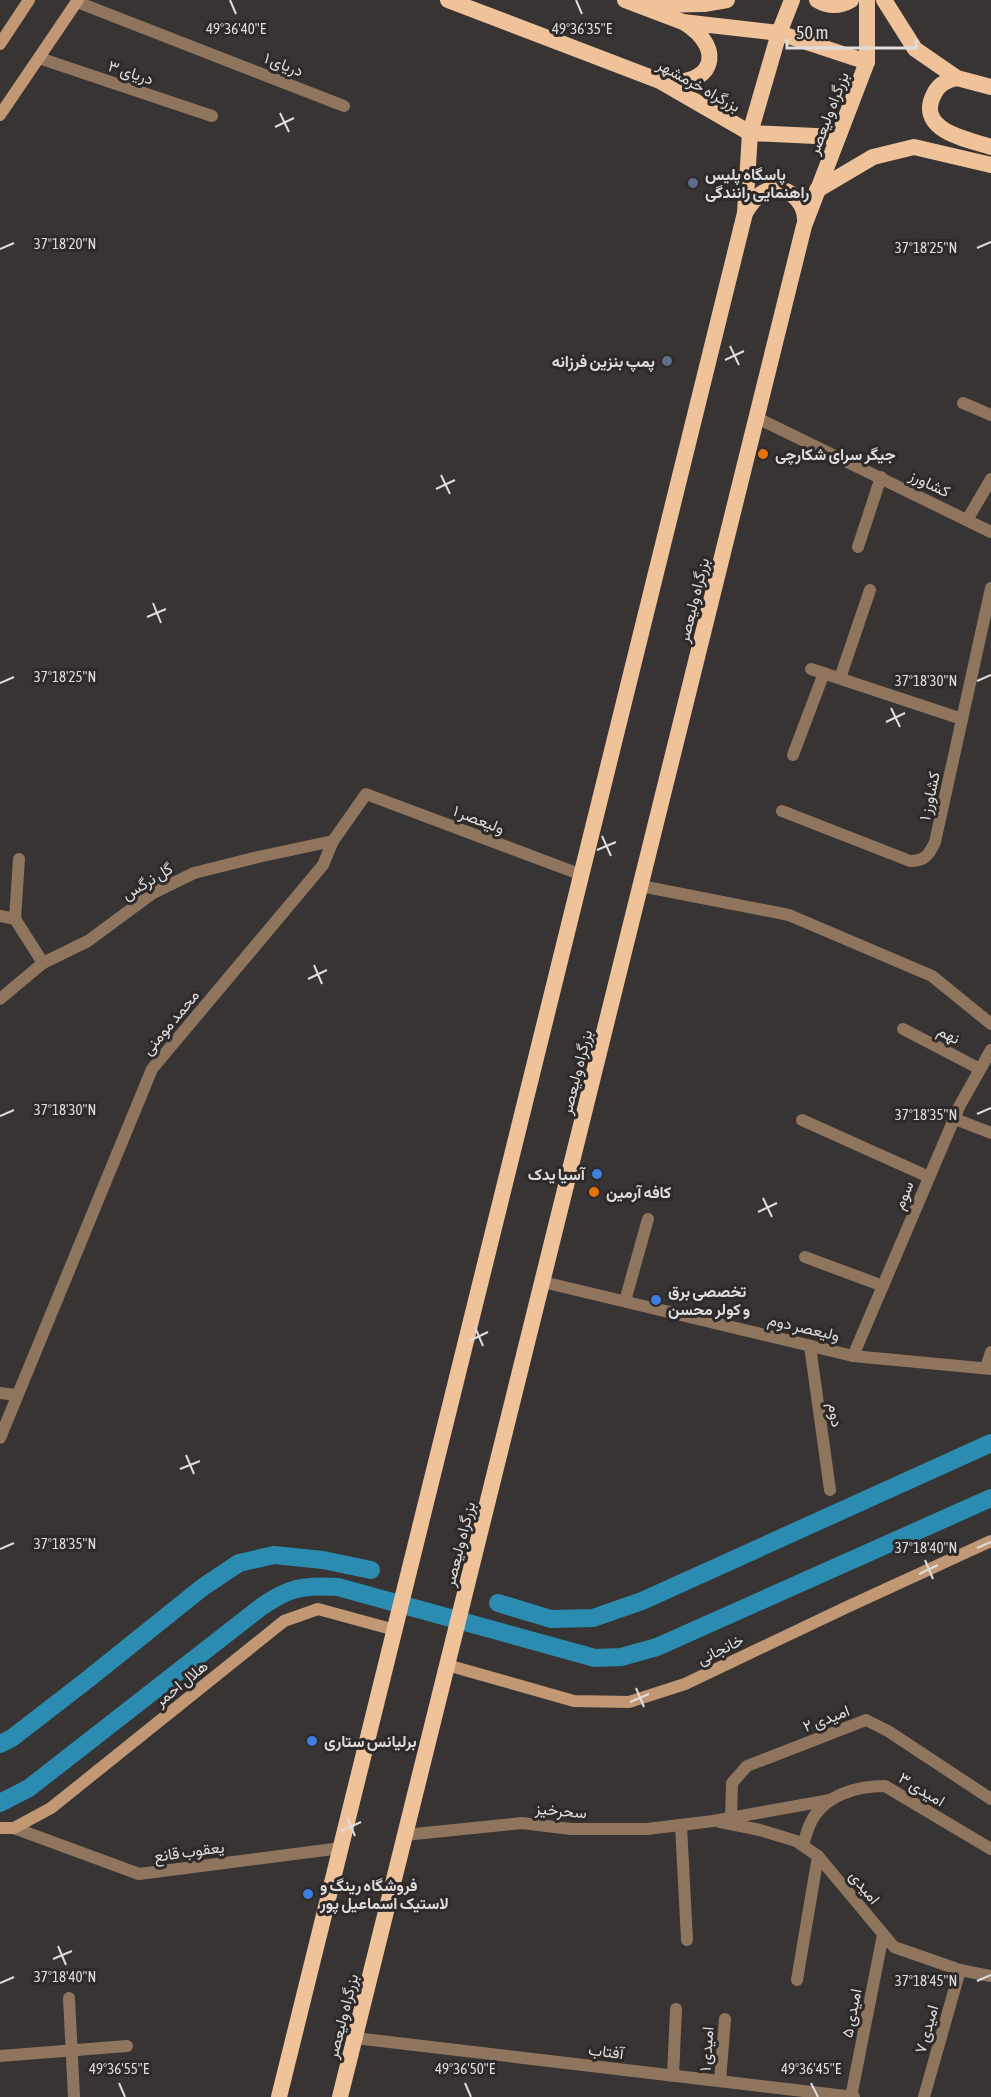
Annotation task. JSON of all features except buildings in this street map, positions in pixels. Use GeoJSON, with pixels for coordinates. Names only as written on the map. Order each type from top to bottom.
{"type":"FeatureCollection","features":[{"type":"Feature","properties":{"kind":"highway","name":"بزرگراه خرمشهر"},"geometry":{"type":"LineString","coordinates":[[448,0],[660,81],[750,133],[837,137]]}},
{"type":"Feature","properties":{"kind":"highway"},"geometry":{"type":"LineString","coordinates":[[632,3],[704,4],[728,0]]}},
{"type":"Feature","properties":{"kind":"highway"},"geometry":{"type":"LineString","coordinates":[[279,2097],[745,213],[750,133],[779,33],[792,0]]}},
{"type":"Feature","properties":{"kind":"highway"},"geometry":{"type":"LineString","coordinates":[[817,0],[834,6],[851,0]]}},
{"type":"Feature","properties":{"kind":"highway"},"geometry":{"type":"LineString","coordinates":[[683,22],[779,33],[867,62],[867,0]]}},
{"type":"Feature","properties":{"kind":"highway"},"geometry":{"type":"LineString","coordinates":[[884,0],[915,49],[957,78],[991,87]]}},
{"type":"Feature","properties":{"kind":"highway"},"geometry":{"type":"LineString","coordinates":[[632,3],[683,22],[705,40],[708,49],[707,63],[699,76],[681,83],[660,81]]}},
{"type":"Feature","properties":{"kind":"highway","name":"بزرگراه ولیعصر"},"geometry":{"type":"LineString","coordinates":[[340,2097],[804,226],[867,62]]}},
{"type":"Feature","properties":{"kind":"highway"},"geometry":{"type":"LineString","coordinates":[[957,78],[948,80],[936,90],[931,103],[933,118],[946,132],[991,147]]}},
{"type":"Feature","properties":{"kind":"highway"},"geometry":{"type":"LineString","coordinates":[[817,190],[873,157],[914,147],[991,165]]}},
{"type":"Feature","properties":{"kind":"highway"},"geometry":{"type":"LineString","coordinates":[[745,213],[756,198],[764,192],[783,190],[796,197],[802,205],[805,214],[804,226]]}},
{"type":"Feature","properties":{"kind":"main road"},"geometry":{"type":"LineString","coordinates":[[0,44],[29,0]]}},
{"type":"Feature","properties":{"kind":"main road"},"geometry":{"type":"LineString","coordinates":[[0,115],[77,1]]}},
{"type":"Feature","properties":{"kind":"main road","name":"خانجانی"},"geometry":{"type":"LineString","coordinates":[[447,1665],[574,1701],[629,1702],[685,1684],[847,1606],[991,1541]]}},
{"type":"Feature","properties":{"kind":"main road","name":"هلال احمر"},"geometry":{"type":"LineString","coordinates":[[0,1828],[14,1828],[51,1809],[284,1621],[318,1609],[395,1630]]}},
{"type":"Feature","properties":{"kind":"street","name":"دریای ۱"},"geometry":{"type":"LineString","coordinates":[[77,1],[344,106]]}},
{"type":"Feature","properties":{"kind":"street","name":"دریای ۳"},"geometry":{"type":"LineString","coordinates":[[39,58],[212,116]]}},
{"type":"Feature","properties":{"kind":"street"},"geometry":{"type":"LineString","coordinates":[[963,403],[991,415]]}},
{"type":"Feature","properties":{"kind":"street","name":"کشاورز"},"geometry":{"type":"LineString","coordinates":[[757,418],[991,532]]}},
{"type":"Feature","properties":{"kind":"street"},"geometry":{"type":"LineString","coordinates":[[858,547],[880,477]]}},
{"type":"Feature","properties":{"kind":"street"},"geometry":{"type":"LineString","coordinates":[[967,520],[991,479]]}},
{"type":"Feature","properties":{"kind":"street","name":"کشاورز ۱"},"geometry":{"type":"LineString","coordinates":[[782,811],[910,861],[920,861],[931,853],[936,842],[991,588]]}},
{"type":"Feature","properties":{"kind":"street"},"geometry":{"type":"LineString","coordinates":[[840,678],[870,590]]}},
{"type":"Feature","properties":{"kind":"street"},"geometry":{"type":"LineString","coordinates":[[811,669],[962,719]]}},
{"type":"Feature","properties":{"kind":"street"},"geometry":{"type":"LineString","coordinates":[[793,755],[824,673]]}},
{"type":"Feature","properties":{"kind":"street","name":"ولیعصر ۱"},"geometry":{"type":"LineString","coordinates":[[366,794],[582,874]]}},
{"type":"Feature","properties":{"kind":"street","name":"محمد مومنی"},"geometry":{"type":"LineString","coordinates":[[0,1438],[152,1069],[322,865],[333,841],[366,794]]}},
{"type":"Feature","properties":{"kind":"street","name":"گل نرگس"},"geometry":{"type":"LineString","coordinates":[[0,999],[43,963],[88,940],[153,893],[194,873],[333,841]]}},
{"type":"Feature","properties":{"kind":"street"},"geometry":{"type":"LineString","coordinates":[[19,859],[15,919],[43,963]]}},
{"type":"Feature","properties":{"kind":"street"},"geometry":{"type":"LineString","coordinates":[[640,886],[789,915],[932,976],[991,1024]]}},
{"type":"Feature","properties":{"kind":"street"},"geometry":{"type":"LineString","coordinates":[[0,916],[15,919]]}},
{"type":"Feature","properties":{"kind":"street","name":"نهم"},"geometry":{"type":"LineString","coordinates":[[903,1029],[980,1069]]}},
{"type":"Feature","properties":{"kind":"street","name":"سوم"},"geometry":{"type":"LineString","coordinates":[[853,1356],[954,1119],[991,1050]]}},
{"type":"Feature","properties":{"kind":"street"},"geometry":{"type":"LineString","coordinates":[[954,1119],[991,1133]]}},
{"type":"Feature","properties":{"kind":"street"},"geometry":{"type":"LineString","coordinates":[[802,1120],[929,1176]]}},
{"type":"Feature","properties":{"kind":"street"},"geometry":{"type":"LineString","coordinates":[[625,1301],[648,1219]]}},
{"type":"Feature","properties":{"kind":"street"},"geometry":{"type":"LineString","coordinates":[[805,1257],[883,1286]]}},
{"type":"Feature","properties":{"kind":"street","name":"ولیعصر دوم"},"geometry":{"type":"LineString","coordinates":[[543,1282],[853,1356],[988,1368]]}},
{"type":"Feature","properties":{"kind":"street","name":"دوم"},"geometry":{"type":"LineString","coordinates":[[810,1346],[830,1490]]}},
{"type":"Feature","properties":{"kind":"street"},"geometry":{"type":"LineString","coordinates":[[988,1368],[991,1352]]}},
{"type":"Feature","properties":{"kind":"street"},"geometry":{"type":"LineString","coordinates":[[0,1393],[16,1395]]}},
{"type":"Feature","properties":{"kind":"street","name":"امیدی ۲"},"geometry":{"type":"LineString","coordinates":[[731,1817],[732,1783],[747,1766],[866,1720],[888,1731],[991,1799]]}},
{"type":"Feature","properties":{"kind":"street","name":"امیدی ۳"},"geometry":{"type":"LineString","coordinates":[[713,1821],[830,1800],[849,1791],[885,1786],[991,1849]]}},
{"type":"Feature","properties":{"kind":"street","name":"امیدی ۳"},"geometry":{"type":"LineString","coordinates":[[802,1845],[817,1812],[830,1800]]}},
{"type":"Feature","properties":{"kind":"street","name":"سحرخیز"},"geometry":{"type":"LineString","coordinates":[[405,1835],[522,1823],[571,1829],[647,1829],[713,1821]]}},
{"type":"Feature","properties":{"kind":"street","name":"امیدی"},"geometry":{"type":"LineString","coordinates":[[713,1821],[760,1830],[796,1841],[818,1856],[894,1947],[960,1970],[991,1976]]}},
{"type":"Feature","properties":{"kind":"street"},"geometry":{"type":"LineString","coordinates":[[681,1824],[687,1940]]}},
{"type":"Feature","properties":{"kind":"street","name":"یعقوب قانع"},"geometry":{"type":"LineString","coordinates":[[14,1828],[139,1874],[341,1848]]}},
{"type":"Feature","properties":{"kind":"street"},"geometry":{"type":"LineString","coordinates":[[796,1980],[818,1856]]}},
{"type":"Feature","properties":{"kind":"street","name":"امیدی ۵"},"geometry":{"type":"LineString","coordinates":[[852,2097],[883,1935]]}},
{"type":"Feature","properties":{"kind":"street","name":"امیدی ۷"},"geometry":{"type":"LineString","coordinates":[[924,2097],[960,1970]]}},
{"type":"Feature","properties":{"kind":"street"},"geometry":{"type":"LineString","coordinates":[[69,1998],[74,2097]]}},
{"type":"Feature","properties":{"kind":"street"},"geometry":{"type":"LineString","coordinates":[[673,2076],[676,2009]]}},
{"type":"Feature","properties":{"kind":"street","name":"امیدی ۱"},"geometry":{"type":"LineString","coordinates":[[720,2081],[725,2019]]}},
{"type":"Feature","properties":{"kind":"street","name":"آفتاب"},"geometry":{"type":"LineString","coordinates":[[355,2038],[720,2081],[752,2091],[852,2097]]}},
{"type":"Feature","properties":{"kind":"street"},"geometry":{"type":"LineString","coordinates":[[0,2056],[127,2046]]}},
{"type":"Feature","properties":{"kind":"waterway"},"geometry":{"type":"LineString","coordinates":[[498,1603],[551,1619],[593,1618],[642,1601],[991,1443]]}},
{"type":"Feature","properties":{"kind":"waterway"},"geometry":{"type":"LineString","coordinates":[[0,1803],[29,1788],[261,1607],[289,1591],[315,1586],[338,1587],[595,1658],[621,1657],[657,1647],[991,1498]]}},
{"type":"Feature","properties":{"kind":"waterway"},"geometry":{"type":"LineString","coordinates":[[0,1744],[12,1738],[87,1680],[203,1587],[239,1563],[274,1555],[323,1560],[371,1570]]}},
{"type":"Feature","properties":{"kind":"place","name":"پاسگاه پلیس راهنمایی رانندگی"},"geometry":{"type":"Point","coordinates":[693,183]}},
{"type":"Feature","properties":{"kind":"place","name":"پمپ بنزین فرزانه"},"geometry":{"type":"Point","coordinates":[667,361]}},
{"type":"Feature","properties":{"kind":"place","name":"جیگر سرای شکارچی"},"geometry":{"type":"Point","coordinates":[763,454]}},
{"type":"Feature","properties":{"kind":"place","name":"آسیا یدک"},"geometry":{"type":"Point","coordinates":[597,1174]}},
{"type":"Feature","properties":{"kind":"place","name":"کافه آرمین"},"geometry":{"type":"Point","coordinates":[594,1192]}},
{"type":"Feature","properties":{"kind":"place","name":"تخصصی برق و کولر محسن"},"geometry":{"type":"Point","coordinates":[656,1300]}},
{"type":"Feature","properties":{"kind":"place","name":"برلیانس ستاری"},"geometry":{"type":"Point","coordinates":[312,1741]}},
{"type":"Feature","properties":{"kind":"place","name":"فروشگاه رینگ و لاستیک اسماعیل پور"},"geometry":{"type":"Point","coordinates":[308,1894]}}]}
